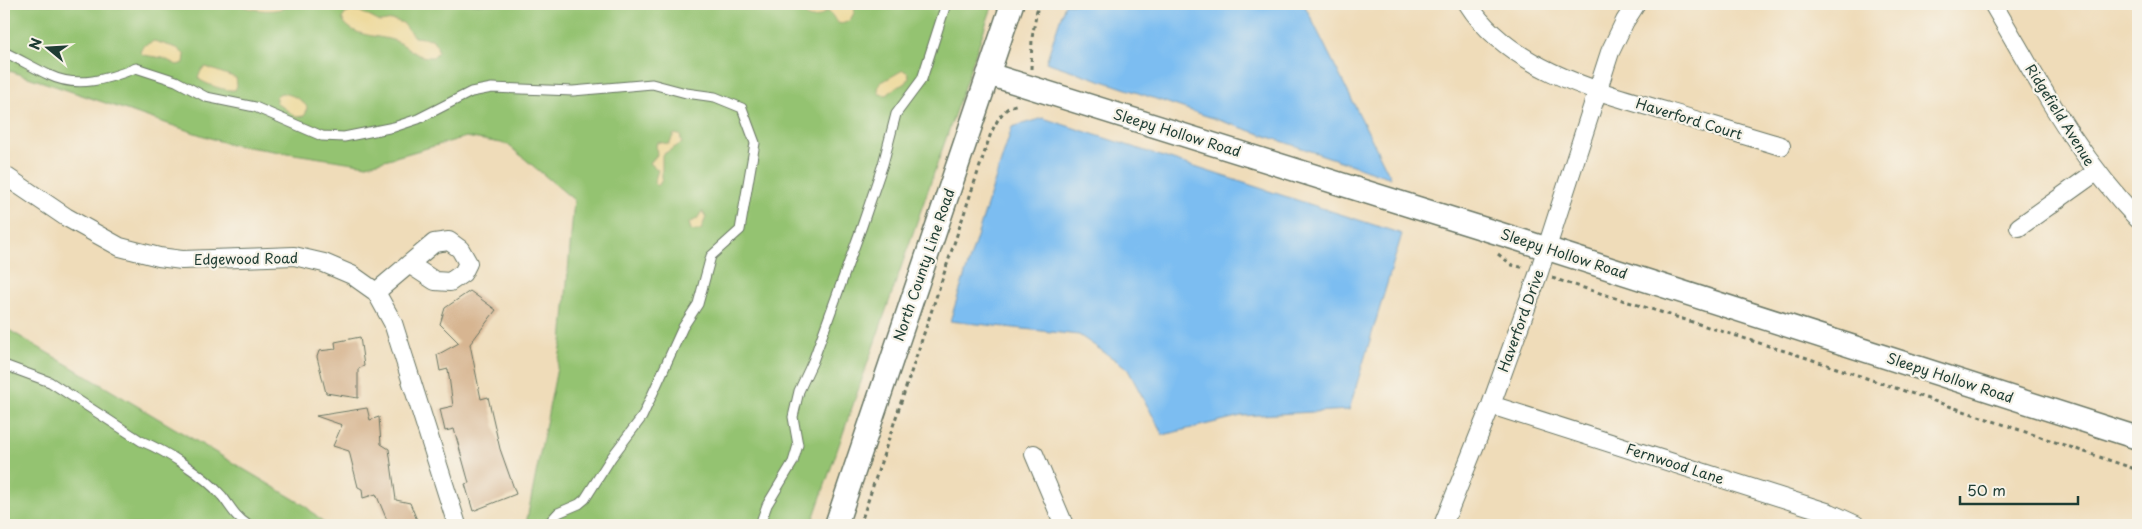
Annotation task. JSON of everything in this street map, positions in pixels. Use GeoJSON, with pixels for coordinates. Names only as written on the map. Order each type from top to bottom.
{"type":"FeatureCollection","features":[{"type":"Feature","properties":{"kind":"street","name":"North County Line Road"},"geometry":{"type":"LineString","coordinates":[[836,525],[1012,4]]}},
{"type":"Feature","properties":{"kind":"street","name":"Haverford Court"},"geometry":{"type":"LineString","coordinates":[[1468,4],[1486,27],[1538,65],[1598,91],[1781,146]]}},
{"type":"Feature","properties":{"kind":"street","name":"Haverford Drive"},"geometry":{"type":"LineString","coordinates":[[1443,525],[1492,405],[1539,272],[1610,52],[1624,21],[1636,4]]}},
{"type":"Feature","properties":{"kind":"street","name":"Ridgefield Avenue"},"geometry":{"type":"LineString","coordinates":[[1994,4],[2058,115],[2096,172],[2138,219]]}},
{"type":"Feature","properties":{"kind":"street","name":"Sleepy Hollow Road"},"geometry":{"type":"LineString","coordinates":[[988,74],[1547,249],[2138,438]]}},
{"type":"Feature","properties":{"kind":"street"},"geometry":{"type":"LineString","coordinates":[[2019,227],[2096,172]]}},
{"type":"Feature","properties":{"kind":"street","name":"Edgewood Road"},"geometry":{"type":"LineString","coordinates":[[4,175],[66,217],[120,247],[159,258],[182,260],[294,256],[324,263],[352,275],[376,292],[393,323],[457,525]]}},
{"type":"Feature","properties":{"kind":"street"},"geometry":{"type":"LineString","coordinates":[[376,292],[409,264]]}},
{"type":"Feature","properties":{"kind":"street","name":"Fernwood Lane"},"geometry":{"type":"LineString","coordinates":[[1492,405],[1830,513],[1856,525]]}},
{"type":"Feature","properties":{"kind":"street"},"geometry":{"type":"LineString","coordinates":[[1034,454],[1064,525]]}},
{"type":"Feature","properties":{"kind":"lane"},"geometry":{"type":"LineString","coordinates":[[764,525],[762,519],[767,505],[793,462],[798,445],[793,416],[799,392],[813,361],[868,208],[883,164],[896,114],[900,106],[922,80],[946,4]]}},
{"type":"Feature","properties":{"kind":"lane"},"geometry":{"type":"LineString","coordinates":[[4,52],[62,79],[93,82],[114,77],[136,68],[176,81],[206,97],[255,107],[322,136],[360,136],[410,122],[471,92],[492,88],[573,91],[652,84],[686,94],[714,97],[742,108],[755,143],[740,230],[711,256],[698,304],[683,327],[642,417],[585,499],[579,504],[558,513],[547,525]]}},
{"type":"Feature","properties":{"kind":"lane"},"geometry":{"type":"LineString","coordinates":[[4,365],[50,382],[141,441],[158,448],[200,476],[221,496],[236,518],[248,525]]}},
{"type":"Feature","properties":{"kind":"path"},"geometry":{"type":"LineString","coordinates":[[860,525],[991,133],[1000,115],[1012,106],[1031,102],[1032,38],[1038,4]]}},
{"type":"Feature","properties":{"kind":"path"},"geometry":{"type":"LineString","coordinates":[[1496,252],[1512,265],[1807,358],[2138,470]]}},
{"type":"Feature","properties":{"kind":"green space"},"geometry":{"type":"Polygon","coordinates":[[[4,4],[993,4],[811,525],[522,525],[526,524],[562,343],[574,200],[507,144],[466,137],[367,165],[228,144],[4,69],[4,4]]]}},
{"type":"Feature","properties":{"kind":"green space"},"geometry":{"type":"Polygon","coordinates":[[[4,327],[304,505],[327,525],[4,525],[4,327]]]}},
{"type":"Feature","properties":{"kind":"sand"},"geometry":{"type":"Polygon","coordinates":[[[242,4],[292,4],[281,9],[269,10],[244,7],[242,4]]]}},
{"type":"Feature","properties":{"kind":"sand"},"geometry":{"type":"Polygon","coordinates":[[[806,4],[855,4],[854,13],[850,20],[841,24],[827,11],[815,18],[806,16],[806,4]]]}},
{"type":"Feature","properties":{"kind":"sand"},"geometry":{"type":"Polygon","coordinates":[[[359,11],[380,22],[393,20],[403,23],[414,37],[432,39],[437,46],[438,52],[433,57],[422,56],[398,42],[353,30],[342,19],[345,14],[359,11]]]}},
{"type":"Feature","properties":{"kind":"sand"},"geometry":{"type":"Polygon","coordinates":[[[154,41],[177,48],[185,55],[184,63],[177,65],[163,58],[143,55],[140,52],[143,46],[154,41]]]}},
{"type":"Feature","properties":{"kind":"sand"},"geometry":{"type":"Polygon","coordinates":[[[206,67],[236,78],[237,86],[235,90],[226,90],[200,80],[198,77],[202,69],[206,67]]]}},
{"type":"Feature","properties":{"kind":"sand"},"geometry":{"type":"Polygon","coordinates":[[[903,70],[908,73],[909,78],[906,83],[895,88],[887,95],[879,94],[880,83],[903,70]]]}},
{"type":"Feature","properties":{"kind":"sand"},"geometry":{"type":"Polygon","coordinates":[[[281,93],[296,97],[305,104],[307,107],[304,116],[296,117],[276,102],[276,96],[281,93]]]}},
{"type":"Feature","properties":{"kind":"sand"},"geometry":{"type":"Polygon","coordinates":[[[674,134],[680,135],[682,143],[662,155],[662,180],[658,186],[654,183],[658,170],[650,163],[657,155],[656,145],[658,142],[669,144],[674,134]]]}},
{"type":"Feature","properties":{"kind":"sand"},"geometry":{"type":"Polygon","coordinates":[[[702,211],[706,217],[701,230],[691,230],[689,223],[697,219],[702,211]]]}},
{"type":"Feature","properties":{"kind":"water"},"geometry":{"type":"Polygon","coordinates":[[[1065,4],[1304,4],[1391,178],[1046,62],[1065,4]]]}},
{"type":"Feature","properties":{"kind":"water"},"geometry":{"type":"Polygon","coordinates":[[[1043,118],[1402,234],[1349,410],[1241,416],[1163,435],[1127,368],[1079,335],[950,321],[1012,127],[1043,118]]]}},
{"type":"Feature","properties":{"kind":"building"},"geometry":{"type":"Polygon","coordinates":[[[470,291],[496,310],[470,344],[481,399],[488,397],[500,449],[516,494],[473,511],[465,484],[469,483],[454,429],[445,431],[440,409],[453,406],[448,369],[440,371],[437,355],[459,343],[440,324],[445,308],[470,291]]]}},
{"type":"Feature","properties":{"kind":"building"},"geometry":{"type":"Polygon","coordinates":[[[360,337],[364,366],[358,369],[358,398],[326,393],[317,357],[319,351],[336,349],[335,342],[360,337]]]}},
{"type":"Feature","properties":{"kind":"building"},"geometry":{"type":"Polygon","coordinates":[[[367,408],[370,420],[379,417],[381,444],[389,449],[396,500],[410,503],[419,525],[389,525],[376,494],[363,498],[362,489],[358,487],[349,451],[333,446],[342,425],[316,416],[367,408]]]}}]}
